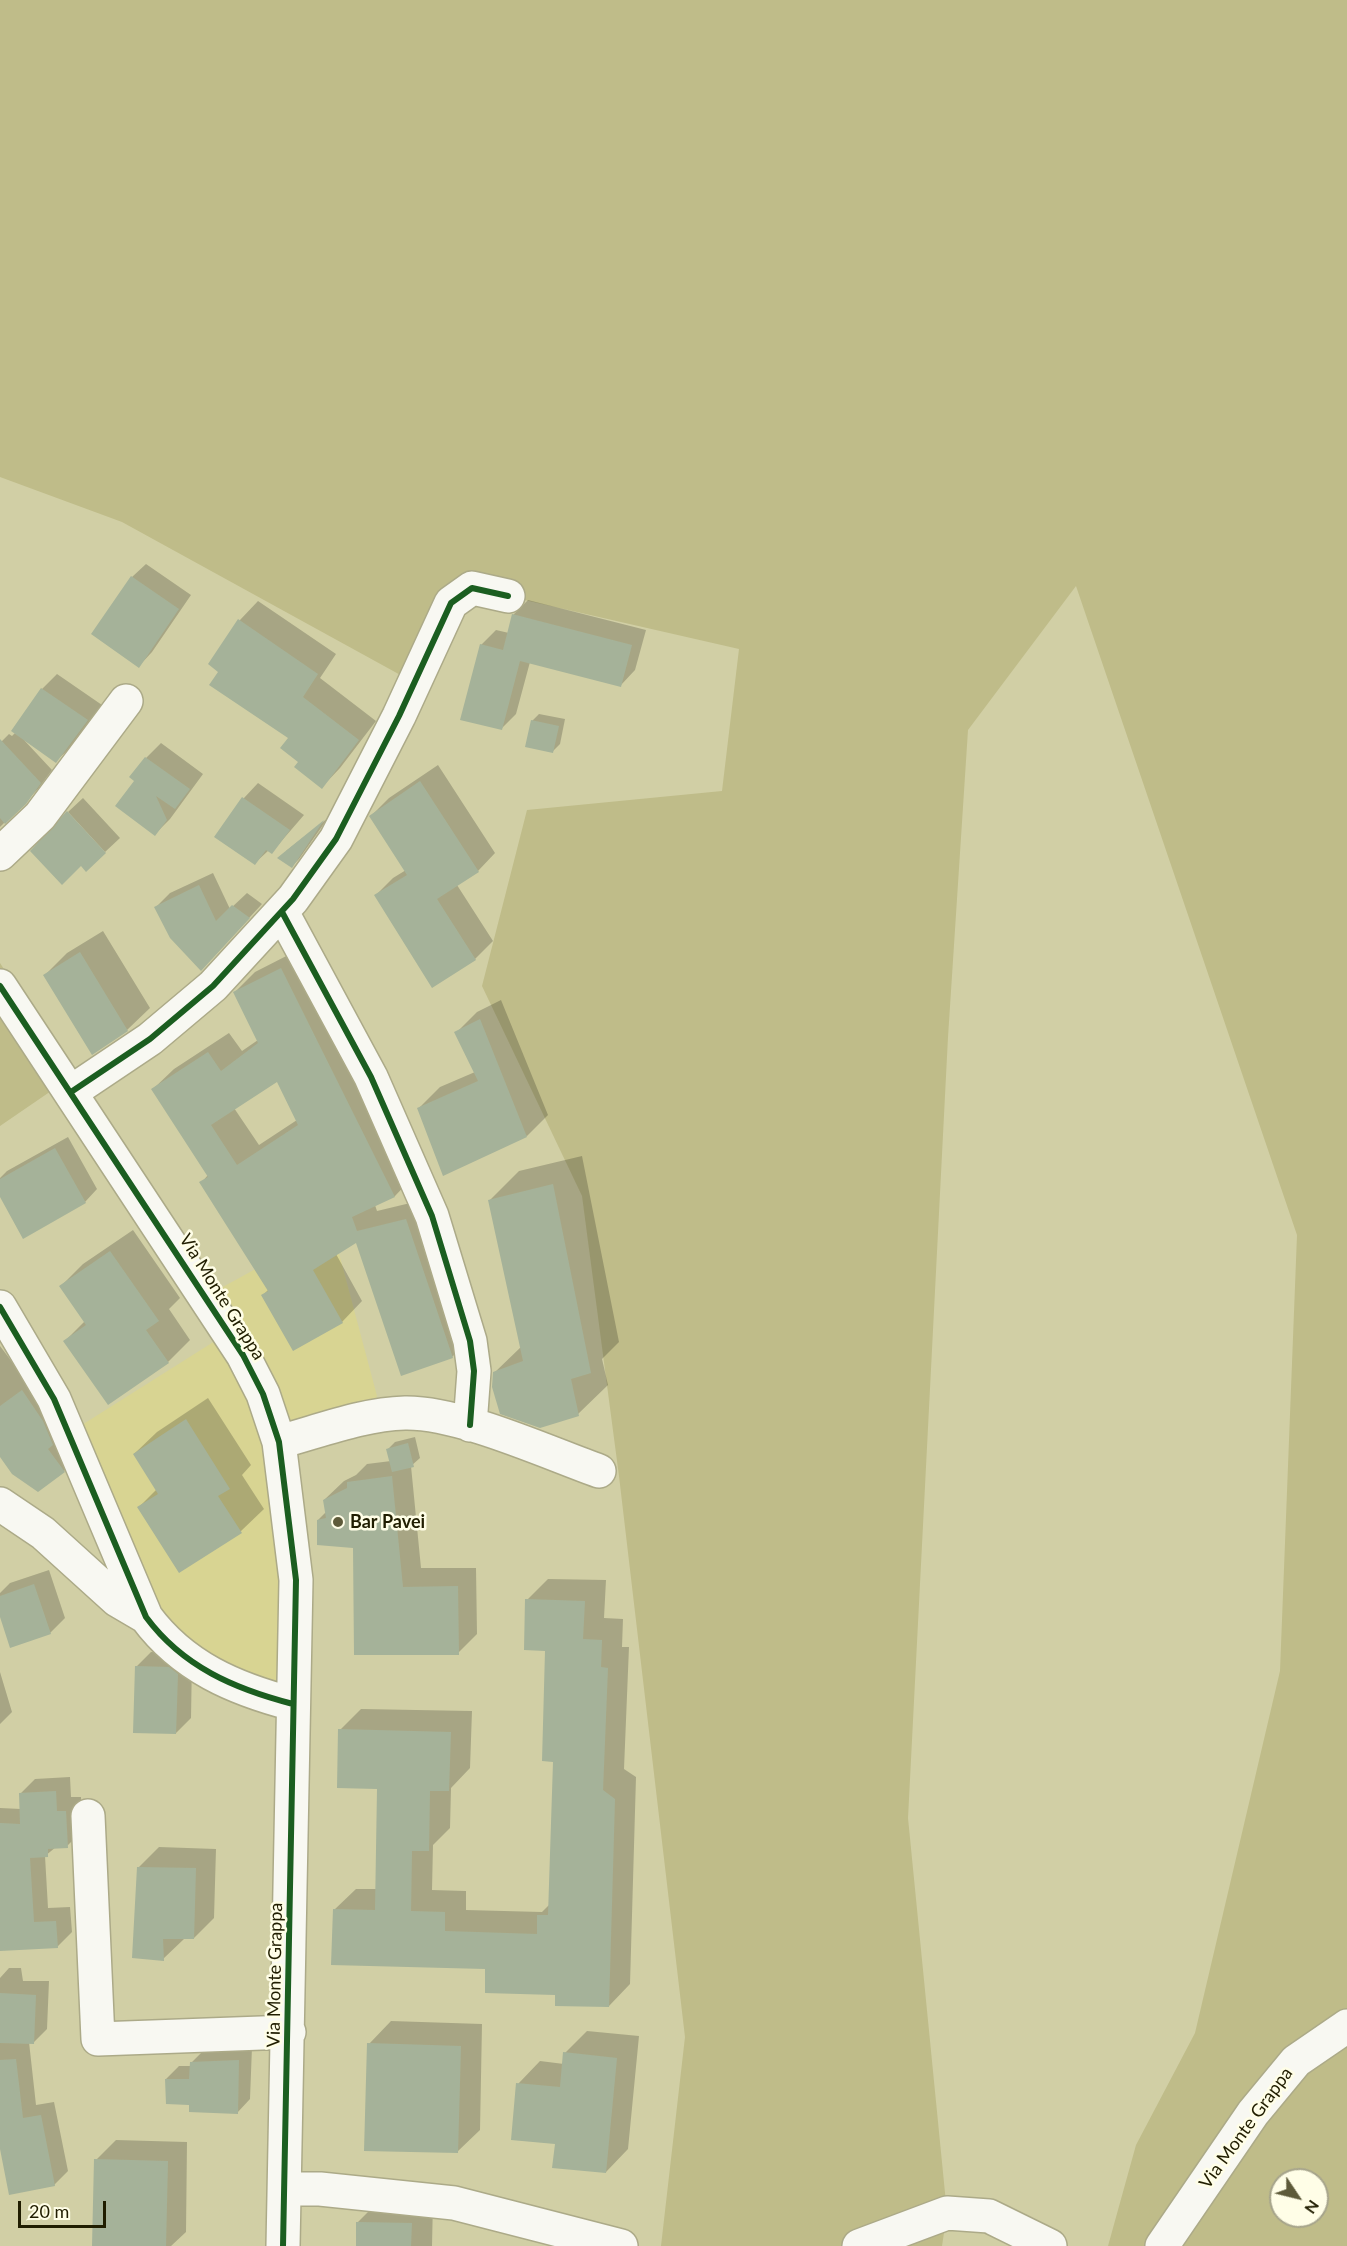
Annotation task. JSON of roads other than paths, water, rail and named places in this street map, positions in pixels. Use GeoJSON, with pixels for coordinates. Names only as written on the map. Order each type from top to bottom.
{"type":"FeatureCollection","features":[{"type":"Feature","properties":{"kind":"street"},"geometry":{"type":"LineString","coordinates":[[71,1092],[150,1039],[213,986],[282,912],[336,838],[394,725],[451,603],[472,588],[508,596]]}},
{"type":"Feature","properties":{"kind":"street"},"geometry":{"type":"LineString","coordinates":[[0,854],[40,816],[126,701]]}},
{"type":"Feature","properties":{"kind":"street"},"geometry":{"type":"LineString","coordinates":[[282,912],[371,1077],[432,1216],[470,1341],[474,1371],[470,1425]]}},
{"type":"Feature","properties":{"kind":"street","name":"Via Monte Grappa"},"geometry":{"type":"LineString","coordinates":[[0,986],[243,1355],[263,1394],[279,1442],[296,1580],[284,2246]]}},
{"type":"Feature","properties":{"kind":"street"},"geometry":{"type":"LineString","coordinates":[[0,1307],[54,1400],[146,1617]]}},
{"type":"Feature","properties":{"kind":"street"},"geometry":{"type":"LineString","coordinates":[[279,1442],[388,1414],[432,1414],[470,1425],[599,1471]]}},
{"type":"Feature","properties":{"kind":"street"},"geometry":{"type":"LineString","coordinates":[[0,1504],[50,1539],[117,1600],[146,1617],[169,1643],[195,1665],[244,1689],[293,1704]]}},
{"type":"Feature","properties":{"kind":"street"},"geometry":{"type":"LineString","coordinates":[[88,1816],[98,2039],[289,2032]]}},
{"type":"Feature","properties":{"kind":"street","name":"Via Monte Grappa"},"geometry":{"type":"LineString","coordinates":[[1162,2246],[1254,2113],[1296,2061],[1347,2026]]}},
{"type":"Feature","properties":{"kind":"street"},"geometry":{"type":"LineString","coordinates":[[285,2189],[320,2189],[454,2203],[621,2246]]}},
{"type":"Feature","properties":{"kind":"street"},"geometry":{"type":"LineString","coordinates":[[859,2246],[947,2213],[990,2216],[1050,2246]]}},
{"type":"Feature","properties":{"kind":"place","name":"Bar Pavei"},"geometry":{"type":"Point","coordinates":[338,1522]}}]}
